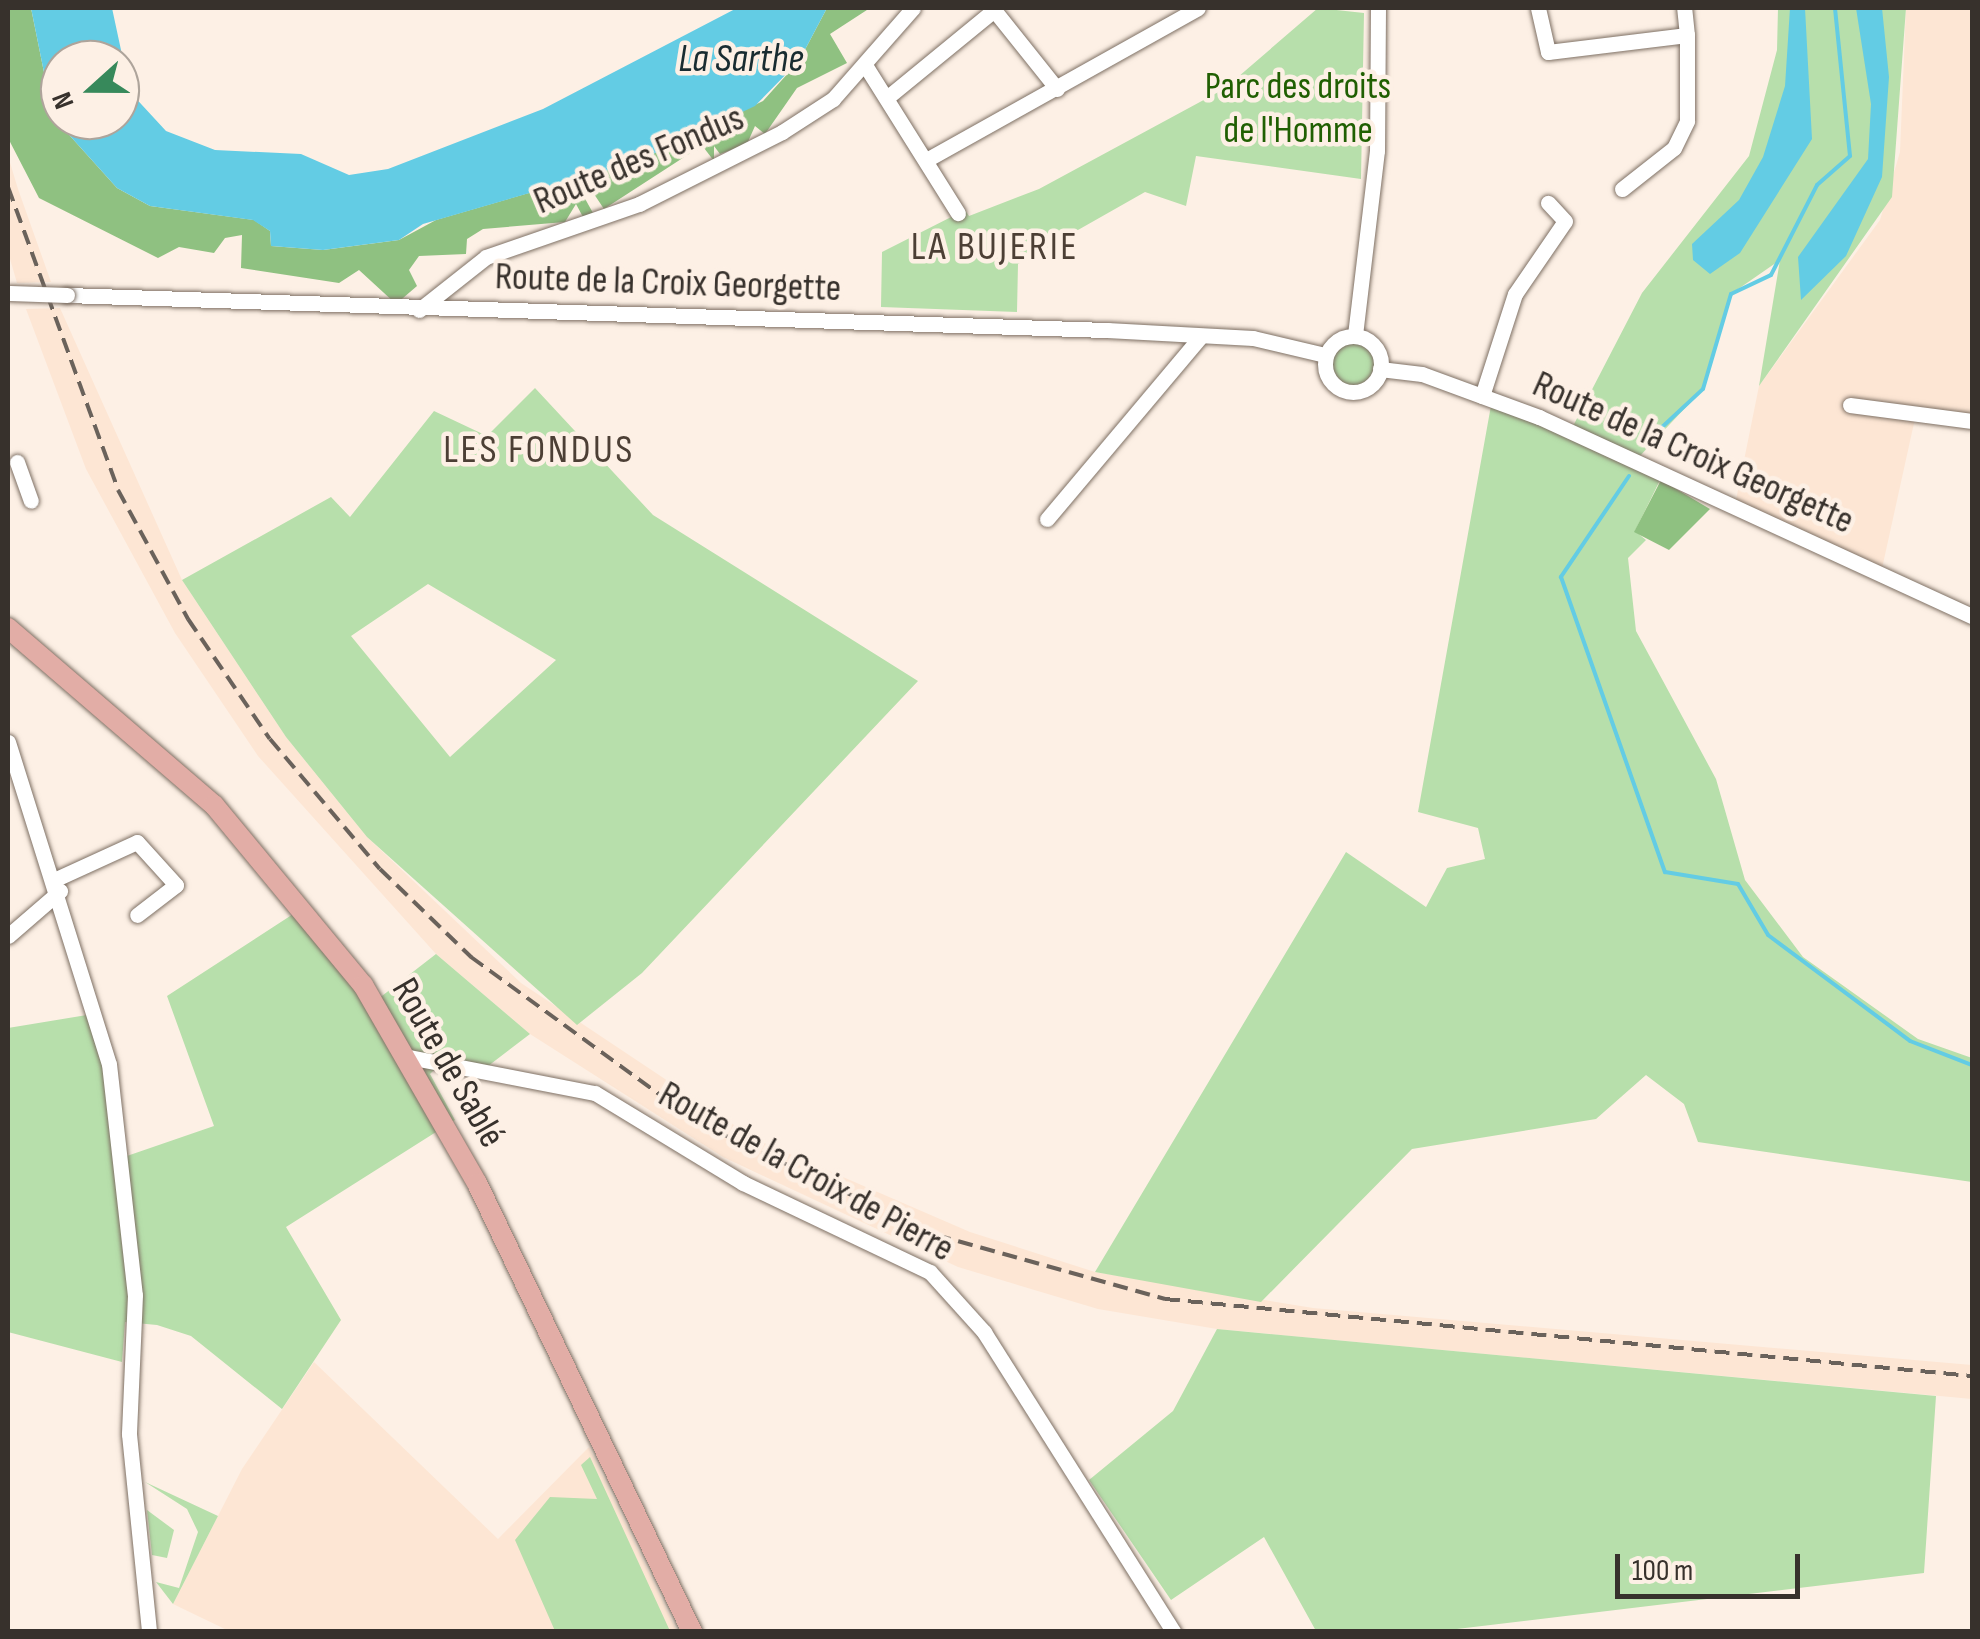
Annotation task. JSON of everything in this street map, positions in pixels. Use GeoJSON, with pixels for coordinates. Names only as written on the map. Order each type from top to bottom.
{"type":"FeatureCollection","features":[{"type":"Feature","properties":{"kind":"main road","name":"Route de Sablé"},"geometry":{"type":"LineString","coordinates":[[8,628],[214,804],[327,936],[409,1056],[692,1632]]}},
{"type":"Feature","properties":{"kind":"street","name":"Route des Fondus"},"geometry":{"type":"LineString","coordinates":[[419,310],[486,257],[640,204],[757,146],[833,99],[913,8]]}},
{"type":"Feature","properties":{"kind":"street"},"geometry":{"type":"LineString","coordinates":[[928,159],[1057,88],[1189,8]]}},
{"type":"Feature","properties":{"kind":"street"},"geometry":{"type":"LineString","coordinates":[[1356,336],[1376,151],[1378,8]]}},
{"type":"Feature","properties":{"kind":"street"},"geometry":{"type":"LineString","coordinates":[[1538,8],[1548,52],[1687,35]]}},
{"type":"Feature","properties":{"kind":"street"},"geometry":{"type":"LineString","coordinates":[[1622,189],[1674,148],[1687,121],[1684,8]]}},
{"type":"Feature","properties":{"kind":"street"},"geometry":{"type":"LineString","coordinates":[[889,96],[994,10],[1057,88]]}},
{"type":"Feature","properties":{"kind":"street"},"geometry":{"type":"LineString","coordinates":[[865,65],[889,96],[958,213]]}},
{"type":"Feature","properties":{"kind":"street"},"geometry":{"type":"LineString","coordinates":[[1482,396],[1515,294],[1565,221],[1548,204]]}},
{"type":"Feature","properties":{"kind":"street","name":"Route de la Croix Georgette"},"geometry":{"type":"LineString","coordinates":[[8,293],[1202,336],[1326,355]]}},
{"type":"Feature","properties":{"kind":"street"},"geometry":{"type":"LineString","coordinates":[[1047,519],[1202,336]]}},
{"type":"Feature","properties":{"kind":"street"},"geometry":{"type":"LineString","coordinates":[[1356,336],[1378,351],[1380,370],[1370,386],[1346,392],[1326,374],[1326,355],[1356,336]]}},
{"type":"Feature","properties":{"kind":"street","name":"Route de la Croix Georgette"},"geometry":{"type":"LineString","coordinates":[[1380,370],[1482,396],[1972,616]]}},
{"type":"Feature","properties":{"kind":"street"},"geometry":{"type":"LineString","coordinates":[[1850,405],[1972,421]]}},
{"type":"Feature","properties":{"kind":"street"},"geometry":{"type":"LineString","coordinates":[[18,462],[16,485],[31,500]]}},
{"type":"Feature","properties":{"kind":"street"},"geometry":{"type":"LineString","coordinates":[[8,742],[99,1013],[123,1157],[134,1295],[129,1434],[149,1632]]}},
{"type":"Feature","properties":{"kind":"street"},"geometry":{"type":"LineString","coordinates":[[8,936],[58,885],[137,842],[176,885],[137,915]]}},
{"type":"Feature","properties":{"kind":"street","name":"Route de la Croix de Pierre"},"geometry":{"type":"LineString","coordinates":[[409,1056],[595,1093],[743,1183],[930,1272],[984,1332],[1174,1632]]}},
{"type":"Feature","properties":{"kind":"shaded area"},"geometry":{"type":"Polygon","coordinates":[[[1906,8],[1972,8],[1972,421],[1916,414],[1881,573],[1735,505],[1759,386],[1880,220],[1900,152],[1906,8]]]}},
{"type":"Feature","properties":{"kind":"shaded area"},"geometry":{"type":"Polygon","coordinates":[[[8,156],[51,282],[17,283],[8,252],[8,156]]]}},
{"type":"Feature","properties":{"kind":"shaded area"},"geometry":{"type":"Polygon","coordinates":[[[60,308],[182,580],[286,737],[367,837],[521,983],[755,1139],[970,1232],[1095,1272],[1313,1308],[1972,1365],[1972,1399],[1217,1329],[1098,1309],[958,1267],[723,1157],[530,1034],[436,954],[258,756],[175,633],[86,469],[26,309],[60,308]]]}},
{"type":"Feature","properties":{"kind":"shaded area"},"geometry":{"type":"Polygon","coordinates":[[[314,1362],[498,1539],[589,1447],[677,1631],[229,1631],[173,1604],[242,1469],[314,1362]]]}},
{"type":"Feature","properties":{"kind":"green space"},"geometry":{"type":"Polygon","coordinates":[[[8,8],[31,8],[40,53],[40,140],[74,140],[117,188],[150,206],[254,220],[270,231],[271,246],[323,250],[399,240],[436,220],[636,162],[763,101],[799,61],[827,8],[870,8],[830,34],[847,63],[797,88],[765,134],[755,126],[747,144],[720,154],[714,146],[714,161],[704,148],[692,152],[604,209],[592,191],[583,195],[593,213],[583,217],[576,204],[565,222],[483,229],[467,239],[466,254],[419,256],[409,270],[417,286],[396,304],[359,270],[339,283],[241,268],[242,235],[225,238],[214,253],[179,247],[158,258],[39,198],[8,138],[8,8]]]}},
{"type":"Feature","properties":{"kind":"green space","name":"Parc des droits de l'Homme"},"geometry":{"type":"Polygon","coordinates":[[[1318,8],[1364,13],[1361,179],[1196,156],[1186,206],[1145,192],[1018,264],[1017,312],[881,307],[882,252],[965,210],[969,216],[1039,189],[1224,89],[1318,8]]]}},
{"type":"Feature","properties":{"kind":"green space"},"geometry":{"type":"Polygon","coordinates":[[[1778,8],[1906,8],[1892,197],[1759,386],[1780,260],[1731,294],[1703,389],[1637,459],[1664,472],[1635,531],[1646,540],[1628,558],[1636,631],[1716,779],[1745,880],[1803,957],[1918,1039],[1972,1058],[1972,1182],[1698,1142],[1684,1104],[1646,1075],[1596,1119],[1412,1149],[1261,1302],[1095,1272],[1346,852],[1426,907],[1447,868],[1485,859],[1478,828],[1418,812],[1492,400],[1571,430],[1642,293],[1749,156],[1777,50],[1778,8]]]}},
{"type":"Feature","properties":{"kind":"green space"},"geometry":{"type":"Polygon","coordinates":[[[1352,342],[1368,348],[1374,364],[1368,380],[1352,386],[1336,380],[1330,364],[1336,348],[1352,342]]]}},
{"type":"Feature","properties":{"kind":"green space"},"geometry":{"type":"Polygon","coordinates":[[[535,388],[653,515],[918,681],[642,973],[577,1025],[367,837],[286,737],[182,580],[331,497],[350,517],[434,411],[487,436],[535,388]],[[428,584],[351,636],[450,757],[556,660],[428,584]]]}},
{"type":"Feature","properties":{"kind":"green space"},"geometry":{"type":"Polygon","coordinates":[[[1661,480],[1710,509],[1669,550],[1634,532],[1661,480]]]}},
{"type":"Feature","properties":{"kind":"green space"},"geometry":{"type":"Polygon","coordinates":[[[304,907],[378,999],[436,954],[530,1034],[479,1073],[438,1066],[430,1074],[455,1120],[286,1227],[341,1320],[282,1409],[191,1336],[157,1325],[125,1322],[122,1362],[8,1332],[8,1028],[99,1013],[124,1157],[214,1126],[167,996],[304,907]]]}},
{"type":"Feature","properties":{"kind":"green space"},"geometry":{"type":"Polygon","coordinates":[[[1217,1329],[1936,1396],[1924,1573],[1440,1631],[1316,1631],[1264,1537],[1171,1600],[1089,1480],[1173,1411],[1217,1329]]]}},
{"type":"Feature","properties":{"kind":"green space"},"geometry":{"type":"Polygon","coordinates":[[[590,1457],[670,1631],[555,1631],[515,1540],[550,1497],[597,1499],[581,1465],[590,1457]]]}},
{"type":"Feature","properties":{"kind":"green space"},"geometry":{"type":"Polygon","coordinates":[[[145,1482],[218,1516],[173,1604],[156,1582],[179,1588],[198,1532],[187,1509],[145,1482]]]}},
{"type":"Feature","properties":{"kind":"green space"},"geometry":{"type":"Polygon","coordinates":[[[147,1510],[174,1530],[167,1558],[152,1555],[147,1510]]]}},
{"type":"Feature","properties":{"kind":"water","name":"La Sarthe"},"geometry":{"type":"Polygon","coordinates":[[[31,8],[112,8],[119,40],[40,40],[40,53],[31,8]]]}},
{"type":"Feature","properties":{"kind":"water","name":"La Sarthe"},"geometry":{"type":"Polygon","coordinates":[[[737,8],[827,8],[799,61],[755,106],[636,162],[423,224],[399,240],[323,250],[271,246],[270,231],[253,220],[150,206],[117,188],[74,140],[140,140],[140,103],[166,131],[215,150],[301,154],[349,175],[388,169],[543,109],[737,8]]]}},
{"type":"Feature","properties":{"kind":"water"},"geometry":{"type":"Polygon","coordinates":[[[1790,8],[1805,8],[1812,139],[1740,253],[1710,274],[1693,260],[1692,244],[1739,200],[1763,157],[1785,86],[1790,8]]]}},
{"type":"Feature","properties":{"kind":"water"},"geometry":{"type":"Polygon","coordinates":[[[1856,8],[1882,8],[1889,77],[1882,177],[1846,256],[1801,300],[1798,257],[1868,159],[1871,104],[1856,8]]]}},
{"type":"Feature","properties":{"kind":"waterway"},"geometry":{"type":"LineString","coordinates":[[1645,443],[1703,389],[1731,294],[1771,275],[1817,185],[1850,156],[1835,8]]}},
{"type":"Feature","properties":{"kind":"waterway"},"geometry":{"type":"LineString","coordinates":[[1629,476],[1561,577],[1665,872],[1738,884],[1768,935],[1910,1041],[1972,1065]]}},
{"type":"Feature","properties":{"kind":"railway"},"geometry":{"type":"LineString","coordinates":[[8,187],[118,490],[188,619],[270,739],[380,869],[471,957],[699,1123],[936,1235],[1165,1299],[1972,1376]]}},
{"type":"Feature","properties":{"kind":"district","name":"LA BUJERIE"},"geometry":{"type":"Point","coordinates":[995,247]}},
{"type":"Feature","properties":{"kind":"district","name":"LES FONDUS"},"geometry":{"type":"Point","coordinates":[539,450]}}]}
